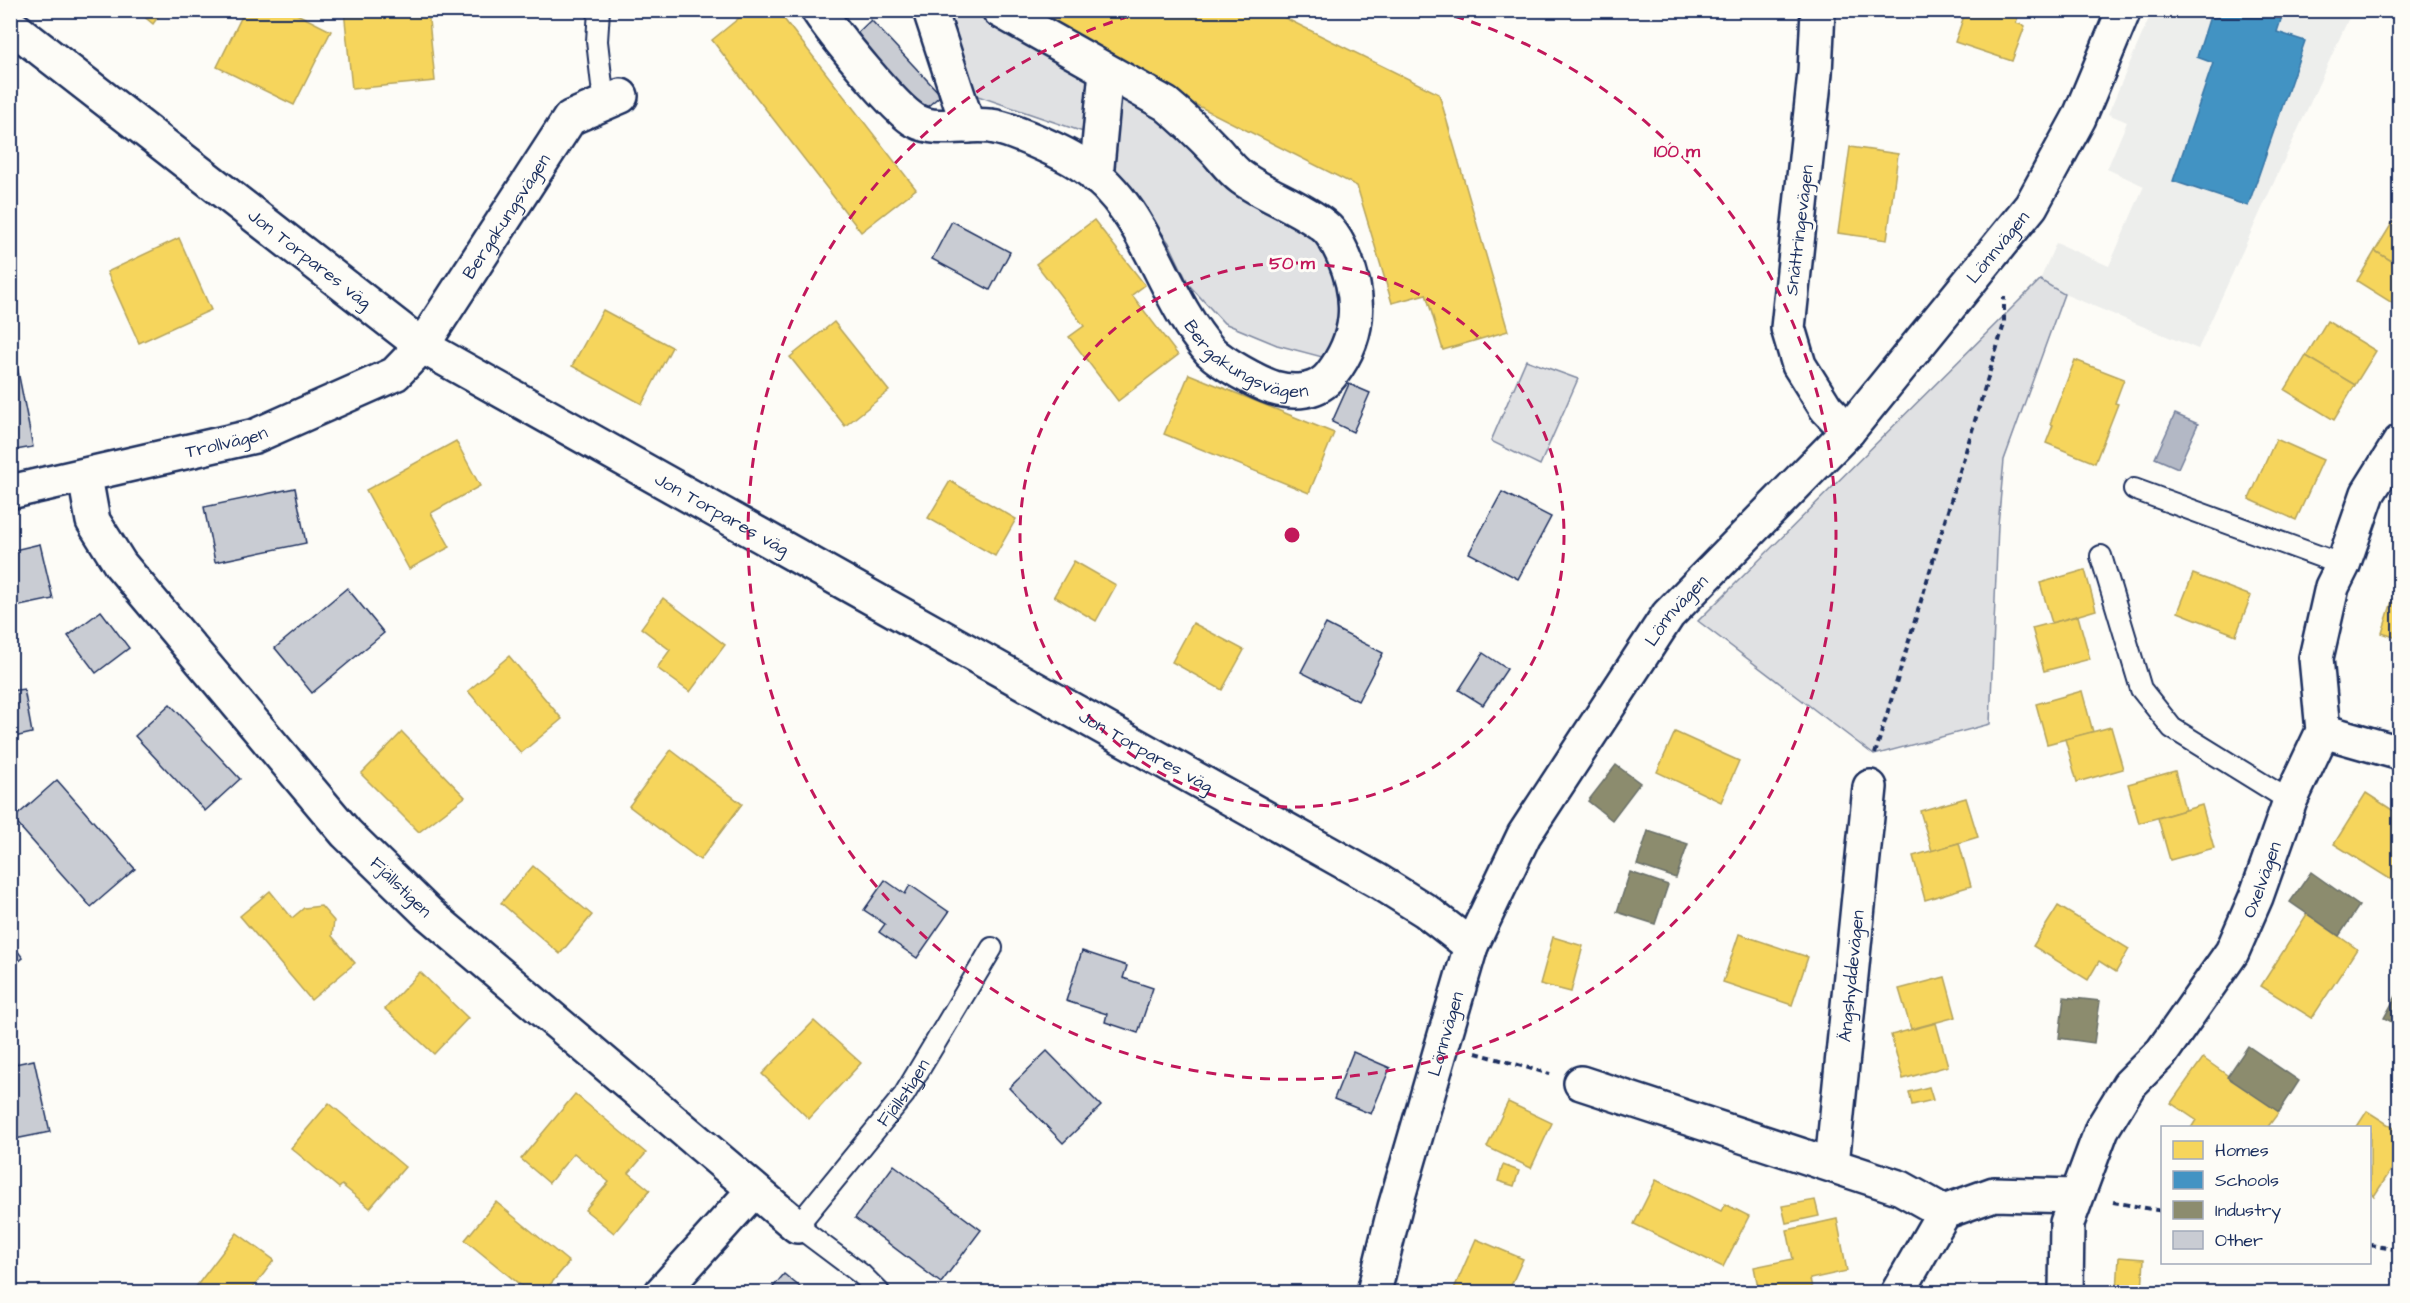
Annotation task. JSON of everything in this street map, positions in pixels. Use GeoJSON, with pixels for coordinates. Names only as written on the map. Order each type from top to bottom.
{"type":"FeatureCollection","features":[{"type":"Feature","properties":{"kind":"street","name":"Bergakungsvägen"},"geometry":{"type":"LineString","coordinates":[[818,10],[896,104],[917,122],[992,126],[1036,143],[1082,165],[1096,177],[1133,218],[1185,312],[1211,352],[1275,388],[1305,391],[1323,386],[1341,362],[1350,344],[1357,309],[1353,278],[1339,245],[1326,228],[1241,177],[1191,124],[1166,104],[999,10]]}},
{"type":"Feature","properties":{"kind":"street"},"geometry":{"type":"LineString","coordinates":[[930,10],[968,126]]}},
{"type":"Feature","properties":{"kind":"street","name":"Snättringevägen"},"geometry":{"type":"LineString","coordinates":[[1818,10],[1813,96],[1788,328],[1799,365],[1826,408],[1848,431]]}},
{"type":"Feature","properties":{"kind":"street","name":"Lönnvägen"},"geometry":{"type":"LineString","coordinates":[[1374,1293],[1395,1207],[1471,946],[1529,827],[1668,615],[1848,431],[2031,206],[2079,118],[2124,10]]}},
{"type":"Feature","properties":{"kind":"street","name":"Jon Torpares väg"},"geometry":{"type":"LineString","coordinates":[[10,25],[422,346],[1378,881],[1426,911],[1471,946]]}},
{"type":"Feature","properties":{"kind":"street"},"geometry":{"type":"LineString","coordinates":[[1096,177],[1106,71]]}},
{"type":"Feature","properties":{"kind":"street","name":"Bergakungsvägen"},"geometry":{"type":"LineString","coordinates":[[422,346],[570,118],[613,100]]}},
{"type":"Feature","properties":{"kind":"street","name":"Trollvägen"},"geometry":{"type":"LineString","coordinates":[[10,492],[85,477],[255,436],[395,374],[422,346]]}},
{"type":"Feature","properties":{"kind":"street"},"geometry":{"type":"LineString","coordinates":[[2400,442],[2368,493],[2343,565],[2332,587],[2316,658],[2323,731],[2400,753]]}},
{"type":"Feature","properties":{"kind":"street","name":"Fjällstigen"},"geometry":{"type":"LineString","coordinates":[[85,477],[93,520],[120,564],[346,833],[441,926],[797,1226]]}},
{"type":"Feature","properties":{"kind":"street","name":"Oxelvägen"},"geometry":{"type":"LineString","coordinates":[[2066,1293],[2067,1223],[2102,1129],[2130,1085],[2162,1052],[2232,952],[2256,897],[2290,801],[2323,731]]}},
{"type":"Feature","properties":{"kind":"street","name":"Ängshyddevägen"},"geometry":{"type":"LineString","coordinates":[[1832,1164],[1870,787]]}},
{"type":"Feature","properties":{"kind":"street"},"geometry":{"type":"LineString","coordinates":[[1581,1083],[1901,1188],[1944,1212]]}},
{"type":"Feature","properties":{"kind":"street"},"geometry":{"type":"LineString","coordinates":[[662,1293],[754,1190]]}},
{"type":"Feature","properties":{"kind":"street"},"geometry":{"type":"LineString","coordinates":[[1898,1293],[1944,1212],[1994,1194],[2076,1196]]}},
{"type":"Feature","properties":{"kind":"lane","name":"Bergakungsvägen"},"geometry":{"type":"LineString","coordinates":[[599,10],[597,41],[613,100]]}},
{"type":"Feature","properties":{"kind":"lane"},"geometry":{"type":"LineString","coordinates":[[2134,489],[2343,565]]}},
{"type":"Feature","properties":{"kind":"lane"},"geometry":{"type":"LineString","coordinates":[[2101,556],[2141,688],[2172,728],[2290,801]]}},
{"type":"Feature","properties":{"kind":"lane","name":"Fjällstigen"},"geometry":{"type":"LineString","coordinates":[[879,1293],[861,1274],[797,1226],[904,1095],[992,948]]}},
{"type":"Feature","properties":{"kind":"path"},"geometry":{"type":"LineString","coordinates":[[1870,787],[1875,755],[2004,324],[2004,291],[1996,299]]}},
{"type":"Feature","properties":{"kind":"path"},"geometry":{"type":"LineString","coordinates":[[1474,1053],[1581,1083]]}},
{"type":"Feature","properties":{"kind":"path"},"geometry":{"type":"LineString","coordinates":[[2076,1196],[2161,1211]]}},
{"type":"Feature","properties":{"kind":"path"},"geometry":{"type":"LineString","coordinates":[[2371,1245],[2400,1250]]}},
{"type":"Feature","properties":{"kind":"shaded area"},"geometry":{"type":"Polygon","coordinates":[[[940,11],[970,11],[1091,71],[1089,134],[972,94],[940,11]]]}},
{"type":"Feature","properties":{"kind":"shaded area"},"geometry":{"type":"Polygon","coordinates":[[[2152,11],[2352,11],[2198,349],[2064,294],[2040,280],[2056,243],[2109,266],[2144,186],[2107,169],[2127,122],[2108,114],[2152,11]]]}},
{"type":"Feature","properties":{"kind":"shaded area"},"geometry":{"type":"Polygon","coordinates":[[[1116,87],[1333,252],[1347,320],[1322,357],[1277,345],[1224,323],[1189,285],[1169,243],[1137,198],[1105,166],[1116,87]]]}},
{"type":"Feature","properties":{"kind":"shaded area"},"geometry":{"type":"Polygon","coordinates":[[[2040,280],[2064,294],[2004,460],[1998,525],[1990,724],[1874,755],[1698,621],[2040,280]]]}},
{"type":"Feature","properties":{"kind":"shaded area"},"geometry":{"type":"Polygon","coordinates":[[[1526,360],[1578,379],[1540,465],[1491,441],[1526,360]]]}},
{"type":"Feature","properties":{"kind":"shaded area"},"geometry":{"type":"Polygon","coordinates":[[[2175,414],[2198,424],[2178,468],[2155,458],[2175,414]]]}},
{"type":"Feature","properties":{"kind":"building: Homes"},"geometry":{"type":"Polygon","coordinates":[[[136,10],[163,10],[153,24],[136,10]]]}},
{"type":"Feature","properties":{"kind":"building: Homes"},"geometry":{"type":"Polygon","coordinates":[[[245,10],[289,10],[331,31],[294,105],[217,67],[245,10]]]}},
{"type":"Feature","properties":{"kind":"building: Homes"},"geometry":{"type":"Polygon","coordinates":[[[344,10],[428,10],[435,81],[352,89],[344,10]]]}},
{"type":"Feature","properties":{"kind":"building: Homes"},"geometry":{"type":"Polygon","coordinates":[[[749,10],[777,10],[916,189],[861,232],[712,40],[749,10]]]}},
{"type":"Feature","properties":{"kind":"building: Homes"},"geometry":{"type":"Polygon","coordinates":[[[1033,10],[1269,10],[1439,94],[1508,331],[1443,350],[1426,294],[1392,303],[1357,186],[1028,20],[1033,10]]]}},
{"type":"Feature","properties":{"kind":"building: Homes"},"geometry":{"type":"Polygon","coordinates":[[[1966,10],[2020,10],[2016,23],[2025,26],[2012,61],[1955,42],[1966,10]]]}},
{"type":"Feature","properties":{"kind":"building: Homes"},"geometry":{"type":"Polygon","coordinates":[[[1850,147],[1898,154],[1887,240],[1838,233],[1850,147]]]}},
{"type":"Feature","properties":{"kind":"building: Homes"},"geometry":{"type":"Polygon","coordinates":[[[1094,220],[1145,285],[1132,295],[1178,355],[1118,401],[1069,337],[1084,326],[1036,264],[1094,220]]]}},
{"type":"Feature","properties":{"kind":"building: Homes"},"geometry":{"type":"Polygon","coordinates":[[[2394,220],[2400,224],[2400,266],[2375,251],[2394,220]]]}},
{"type":"Feature","properties":{"kind":"building: Homes"},"geometry":{"type":"Polygon","coordinates":[[[179,238],[211,310],[139,343],[107,272],[179,238]]]}},
{"type":"Feature","properties":{"kind":"building: Homes"},"geometry":{"type":"Polygon","coordinates":[[[2375,251],[2400,266],[2400,308],[2357,281],[2375,251]]]}},
{"type":"Feature","properties":{"kind":"building: Homes"},"geometry":{"type":"Polygon","coordinates":[[[603,310],[672,347],[642,404],[572,366],[603,310]]]}},
{"type":"Feature","properties":{"kind":"building: Homes"},"geometry":{"type":"Polygon","coordinates":[[[2327,321],[2376,351],[2355,385],[2306,356],[2327,321]]]}},
{"type":"Feature","properties":{"kind":"building: Homes"},"geometry":{"type":"Polygon","coordinates":[[[834,322],[889,391],[845,426],[790,357],[834,322]]]}},
{"type":"Feature","properties":{"kind":"building: Homes"},"geometry":{"type":"Polygon","coordinates":[[[2306,356],[2355,385],[2334,420],[2285,390],[2306,356]]]}},
{"type":"Feature","properties":{"kind":"building: Homes"},"geometry":{"type":"Polygon","coordinates":[[[2075,360],[2124,379],[2115,403],[2118,404],[2095,463],[2046,443],[2053,425],[2050,424],[2075,360]]]}},
{"type":"Feature","properties":{"kind":"building: Homes"},"geometry":{"type":"Polygon","coordinates":[[[1189,374],[1334,433],[1309,493],[1164,434],[1189,374]]]}},
{"type":"Feature","properties":{"kind":"building: Homes"},"geometry":{"type":"Polygon","coordinates":[[[2276,439],[2323,460],[2296,520],[2249,499],[2276,439]]]}},
{"type":"Feature","properties":{"kind":"building: Homes"},"geometry":{"type":"Polygon","coordinates":[[[456,441],[480,486],[431,513],[450,547],[409,569],[366,490],[456,441]]]}},
{"type":"Feature","properties":{"kind":"building: Homes"},"geometry":{"type":"Polygon","coordinates":[[[950,481],[1016,519],[995,556],[928,518],[950,481]]]}},
{"type":"Feature","properties":{"kind":"building: Homes"},"geometry":{"type":"Polygon","coordinates":[[[1074,561],[1116,585],[1096,621],[1054,596],[1074,561]]]}},
{"type":"Feature","properties":{"kind":"building: Homes"},"geometry":{"type":"Polygon","coordinates":[[[2085,570],[2096,610],[2052,623],[2040,583],[2085,570]]]}},
{"type":"Feature","properties":{"kind":"building: Homes"},"geometry":{"type":"Polygon","coordinates":[[[2193,574],[2251,596],[2236,635],[2178,612],[2193,574]]]}},
{"type":"Feature","properties":{"kind":"building: Homes"},"geometry":{"type":"Polygon","coordinates":[[[2395,592],[2400,594],[2400,639],[2382,633],[2395,592]]]}},
{"type":"Feature","properties":{"kind":"building: Homes"},"geometry":{"type":"Polygon","coordinates":[[[663,598],[725,645],[690,692],[657,668],[670,650],[641,628],[663,598]]]}},
{"type":"Feature","properties":{"kind":"building: Homes"},"geometry":{"type":"Polygon","coordinates":[[[2078,616],[2090,659],[2044,671],[2032,628],[2078,616]]]}},
{"type":"Feature","properties":{"kind":"building: Homes"},"geometry":{"type":"Polygon","coordinates":[[[1193,623],[1244,650],[1222,690],[1172,662],[1193,623]]]}},
{"type":"Feature","properties":{"kind":"building: Homes"},"geometry":{"type":"Polygon","coordinates":[[[509,656],[562,719],[521,753],[468,691],[509,656]]]}},
{"type":"Feature","properties":{"kind":"building: Homes"},"geometry":{"type":"Polygon","coordinates":[[[2082,691],[2093,732],[2047,744],[2036,704],[2082,691]]]}},
{"type":"Feature","properties":{"kind":"building: Homes"},"geometry":{"type":"Polygon","coordinates":[[[2111,727],[2123,769],[2077,782],[2065,739],[2111,727]]]}},
{"type":"Feature","properties":{"kind":"building: Homes"},"geometry":{"type":"Polygon","coordinates":[[[402,732],[465,797],[419,832],[361,774],[402,732]]]}},
{"type":"Feature","properties":{"kind":"building: Homes"},"geometry":{"type":"Polygon","coordinates":[[[1675,732],[1739,761],[1721,802],[1657,772],[1675,732]]]}},
{"type":"Feature","properties":{"kind":"building: Homes"},"geometry":{"type":"Polygon","coordinates":[[[671,750],[742,804],[700,860],[629,806],[671,750]]]}},
{"type":"Feature","properties":{"kind":"building: Homes"},"geometry":{"type":"Polygon","coordinates":[[[2175,771],[2185,810],[2139,823],[2128,784],[2175,771]]]}},
{"type":"Feature","properties":{"kind":"building: Homes"},"geometry":{"type":"Polygon","coordinates":[[[2366,793],[2400,815],[2400,871],[2393,881],[2334,844],[2366,793]]]}},
{"type":"Feature","properties":{"kind":"building: Homes"},"geometry":{"type":"Polygon","coordinates":[[[1966,798],[1978,837],[1932,851],[1920,811],[1966,798]]]}},
{"type":"Feature","properties":{"kind":"building: Homes"},"geometry":{"type":"Polygon","coordinates":[[[2202,805],[2214,848],[2170,860],[2158,818],[2202,805]]]}},
{"type":"Feature","properties":{"kind":"building: Homes"},"geometry":{"type":"Polygon","coordinates":[[[1959,843],[1971,886],[1925,900],[1913,856],[1959,843]]]}},
{"type":"Feature","properties":{"kind":"building: Homes"},"geometry":{"type":"Polygon","coordinates":[[[533,866],[592,915],[560,954],[501,903],[533,866]]]}},
{"type":"Feature","properties":{"kind":"building: Homes"},"geometry":{"type":"Polygon","coordinates":[[[270,891],[292,918],[304,908],[321,906],[334,921],[332,936],[355,963],[311,1000],[240,916],[270,891]]]}},
{"type":"Feature","properties":{"kind":"building: Homes"},"geometry":{"type":"Polygon","coordinates":[[[2058,906],[2129,949],[2116,972],[2099,961],[2088,980],[2033,946],[2058,906]]]}},
{"type":"Feature","properties":{"kind":"building: Homes"},"geometry":{"type":"Polygon","coordinates":[[[2307,914],[2357,949],[2312,1018],[2261,986],[2307,914]]]}},
{"type":"Feature","properties":{"kind":"building: Homes"},"geometry":{"type":"Polygon","coordinates":[[[1739,934],[1808,957],[1792,1005],[1723,982],[1739,934]]]}},
{"type":"Feature","properties":{"kind":"building: Homes"},"geometry":{"type":"Polygon","coordinates":[[[1553,937],[1583,946],[1571,992],[1540,984],[1553,937]]]}},
{"type":"Feature","properties":{"kind":"building: Homes"},"geometry":{"type":"Polygon","coordinates":[[[420,972],[468,1018],[434,1054],[385,1009],[420,972]]]}},
{"type":"Feature","properties":{"kind":"building: Homes"},"geometry":{"type":"Polygon","coordinates":[[[1945,977],[1956,1017],[1911,1029],[1899,989],[1945,977]]]}},
{"type":"Feature","properties":{"kind":"building: Homes"},"geometry":{"type":"Polygon","coordinates":[[[814,1021],[861,1063],[809,1119],[762,1074],[814,1021]]]}},
{"type":"Feature","properties":{"kind":"building: Homes"},"geometry":{"type":"Polygon","coordinates":[[[1936,1023],[1948,1066],[1903,1079],[1891,1035],[1936,1023]]]}},
{"type":"Feature","properties":{"kind":"building: Homes"},"geometry":{"type":"Polygon","coordinates":[[[2203,1058],[2279,1112],[2268,1126],[2192,1126],[2196,1120],[2171,1103],[2203,1058]]]}},
{"type":"Feature","properties":{"kind":"building: Homes"},"geometry":{"type":"Polygon","coordinates":[[[1929,1087],[1933,1100],[1912,1105],[1909,1092],[1929,1087]]]}},
{"type":"Feature","properties":{"kind":"building: Homes"},"geometry":{"type":"Polygon","coordinates":[[[575,1094],[646,1153],[629,1173],[650,1190],[614,1233],[585,1210],[609,1182],[574,1153],[549,1183],[521,1159],[575,1094]]]}},
{"type":"Feature","properties":{"kind":"building: Homes"},"geometry":{"type":"Polygon","coordinates":[[[1508,1102],[1552,1123],[1531,1168],[1487,1147],[1508,1102]]]}},
{"type":"Feature","properties":{"kind":"building: Homes"},"geometry":{"type":"Polygon","coordinates":[[[329,1103],[405,1167],[370,1208],[342,1185],[339,1188],[291,1148],[329,1103]]]}},
{"type":"Feature","properties":{"kind":"building: Homes"},"geometry":{"type":"Polygon","coordinates":[[[2367,1111],[2400,1132],[2400,1157],[2374,1196],[2371,1193],[2371,1126],[2357,1126],[2367,1111]]]}},
{"type":"Feature","properties":{"kind":"building: Homes"},"geometry":{"type":"Polygon","coordinates":[[[1503,1165],[1519,1171],[1514,1186],[1498,1181],[1503,1165]]]}},
{"type":"Feature","properties":{"kind":"building: Homes"},"geometry":{"type":"Polygon","coordinates":[[[1656,1180],[1721,1211],[1725,1204],[1749,1216],[1723,1267],[1634,1224],[1656,1180]]]}},
{"type":"Feature","properties":{"kind":"building: Homes"},"geometry":{"type":"Polygon","coordinates":[[[1815,1200],[1819,1216],[1786,1223],[1782,1206],[1815,1200]]]}},
{"type":"Feature","properties":{"kind":"building: Homes"},"geometry":{"type":"Polygon","coordinates":[[[496,1202],[569,1262],[544,1292],[529,1292],[465,1240],[496,1202]]]}},
{"type":"Feature","properties":{"kind":"building: Homes"},"geometry":{"type":"Polygon","coordinates":[[[1837,1219],[1847,1271],[1810,1279],[1813,1292],[1759,1292],[1754,1267],[1793,1259],[1787,1230],[1837,1219]]]}},
{"type":"Feature","properties":{"kind":"building: Homes"},"geometry":{"type":"Polygon","coordinates":[[[237,1233],[274,1260],[250,1292],[201,1292],[195,1288],[237,1233]]]}},
{"type":"Feature","properties":{"kind":"building: Homes"},"geometry":{"type":"Polygon","coordinates":[[[1476,1239],[1523,1259],[1508,1292],[1453,1291],[1476,1239]]]}},
{"type":"Feature","properties":{"kind":"building: Homes"},"geometry":{"type":"Polygon","coordinates":[[[2119,1257],[2144,1259],[2142,1292],[2117,1291],[2119,1257]]]}},
{"type":"Feature","properties":{"kind":"building: Schools"},"geometry":{"type":"Polygon","coordinates":[[[2212,10],[2284,10],[2277,32],[2305,41],[2248,206],[2173,181],[2213,63],[2197,57],[2212,10]]]}},
{"type":"Feature","properties":{"kind":"building: Industry"},"geometry":{"type":"Polygon","coordinates":[[[1616,765],[1640,783],[1612,820],[1588,801],[1616,765]]]}},
{"type":"Feature","properties":{"kind":"building: Industry"},"geometry":{"type":"Polygon","coordinates":[[[1648,831],[1688,844],[1676,878],[1637,865],[1648,831]]]}},
{"type":"Feature","properties":{"kind":"building: Industry"},"geometry":{"type":"Polygon","coordinates":[[[1630,872],[1668,885],[1655,924],[1617,912],[1630,872]]]}},
{"type":"Feature","properties":{"kind":"building: Industry"},"geometry":{"type":"Polygon","coordinates":[[[2311,872],[2359,906],[2339,936],[2290,902],[2311,872]]]}},
{"type":"Feature","properties":{"kind":"building: Industry"},"geometry":{"type":"Polygon","coordinates":[[[2400,989],[2400,1026],[2384,1018],[2400,989]]]}},
{"type":"Feature","properties":{"kind":"building: Industry"},"geometry":{"type":"Polygon","coordinates":[[[2064,997],[2100,1001],[2094,1043],[2059,1038],[2064,997]]]}},
{"type":"Feature","properties":{"kind":"building: Industry"},"geometry":{"type":"Polygon","coordinates":[[[2248,1046],[2299,1081],[2279,1112],[2227,1077],[2248,1046]]]}},
{"type":"Feature","properties":{"kind":"building: Other"},"geometry":{"type":"Polygon","coordinates":[[[871,20],[941,95],[919,114],[850,40],[871,20]]]}},
{"type":"Feature","properties":{"kind":"building: Other"},"geometry":{"type":"Polygon","coordinates":[[[952,221],[1010,252],[990,290],[932,259],[952,221]]]}},
{"type":"Feature","properties":{"kind":"building: Other"},"geometry":{"type":"Polygon","coordinates":[[[15,356],[33,447],[10,451],[10,357],[15,356]]]}},
{"type":"Feature","properties":{"kind":"building: Other"},"geometry":{"type":"Polygon","coordinates":[[[1349,384],[1370,393],[1353,432],[1332,422],[1349,384]]]}},
{"type":"Feature","properties":{"kind":"building: Other"},"geometry":{"type":"Polygon","coordinates":[[[295,488],[306,543],[215,562],[204,507],[295,488]]]}},
{"type":"Feature","properties":{"kind":"building: Other"},"geometry":{"type":"Polygon","coordinates":[[[1502,492],[1551,517],[1518,579],[1469,553],[1502,492]]]}},
{"type":"Feature","properties":{"kind":"building: Other"},"geometry":{"type":"Polygon","coordinates":[[[40,544],[53,599],[10,608],[10,551],[40,544]]]}},
{"type":"Feature","properties":{"kind":"building: Other"},"geometry":{"type":"Polygon","coordinates":[[[347,588],[384,633],[312,693],[275,648],[347,588]]]}},
{"type":"Feature","properties":{"kind":"building: Other"},"geometry":{"type":"Polygon","coordinates":[[[101,611],[129,648],[96,673],[68,636],[101,611]]]}},
{"type":"Feature","properties":{"kind":"building: Other"},"geometry":{"type":"Polygon","coordinates":[[[1326,624],[1383,653],[1358,701],[1301,672],[1326,624]]]}},
{"type":"Feature","properties":{"kind":"building: Other"},"geometry":{"type":"Polygon","coordinates":[[[1483,653],[1507,669],[1483,705],[1459,690],[1483,653]]]}},
{"type":"Feature","properties":{"kind":"building: Other"},"geometry":{"type":"Polygon","coordinates":[[[24,689],[32,733],[10,738],[10,691],[24,689]]]}},
{"type":"Feature","properties":{"kind":"building: Other"},"geometry":{"type":"Polygon","coordinates":[[[170,704],[240,779],[205,811],[135,736],[170,704]]]}},
{"type":"Feature","properties":{"kind":"building: Other"},"geometry":{"type":"Polygon","coordinates":[[[57,780],[135,869],[91,907],[13,819],[57,780]]]}},
{"type":"Feature","properties":{"kind":"building: Other"},"geometry":{"type":"Polygon","coordinates":[[[885,880],[905,894],[910,885],[949,912],[917,958],[879,932],[885,924],[864,910],[885,880]]]}},
{"type":"Feature","properties":{"kind":"building: Other"},"geometry":{"type":"Polygon","coordinates":[[[10,941],[23,958],[10,968],[10,941]]]}},
{"type":"Feature","properties":{"kind":"building: Other"},"geometry":{"type":"Polygon","coordinates":[[[1082,951],[1127,966],[1123,978],[1153,988],[1138,1033],[1105,1022],[1107,1014],[1066,1001],[1082,951]]]}},
{"type":"Feature","properties":{"kind":"building: Other"},"geometry":{"type":"Polygon","coordinates":[[[1047,1051],[1101,1106],[1063,1143],[1009,1088],[1047,1051]]]}},
{"type":"Feature","properties":{"kind":"building: Other"},"geometry":{"type":"Polygon","coordinates":[[[1353,1052],[1390,1068],[1371,1114],[1334,1099],[1353,1052]]]}},
{"type":"Feature","properties":{"kind":"building: Other"},"geometry":{"type":"Polygon","coordinates":[[[34,1060],[50,1132],[10,1140],[10,1065],[34,1060]]]}},
{"type":"Feature","properties":{"kind":"building: Other"},"geometry":{"type":"Polygon","coordinates":[[[894,1165],[981,1230],[941,1283],[855,1218],[894,1165]]]}},
{"type":"Feature","properties":{"kind":"building: Other"},"geometry":{"type":"Polygon","coordinates":[[[10,1235],[16,1271],[10,1272],[10,1235]]]}},
{"type":"Feature","properties":{"kind":"building: Other"},"geometry":{"type":"Polygon","coordinates":[[[784,1274],[806,1292],[769,1292],[784,1274]]]}}]}
